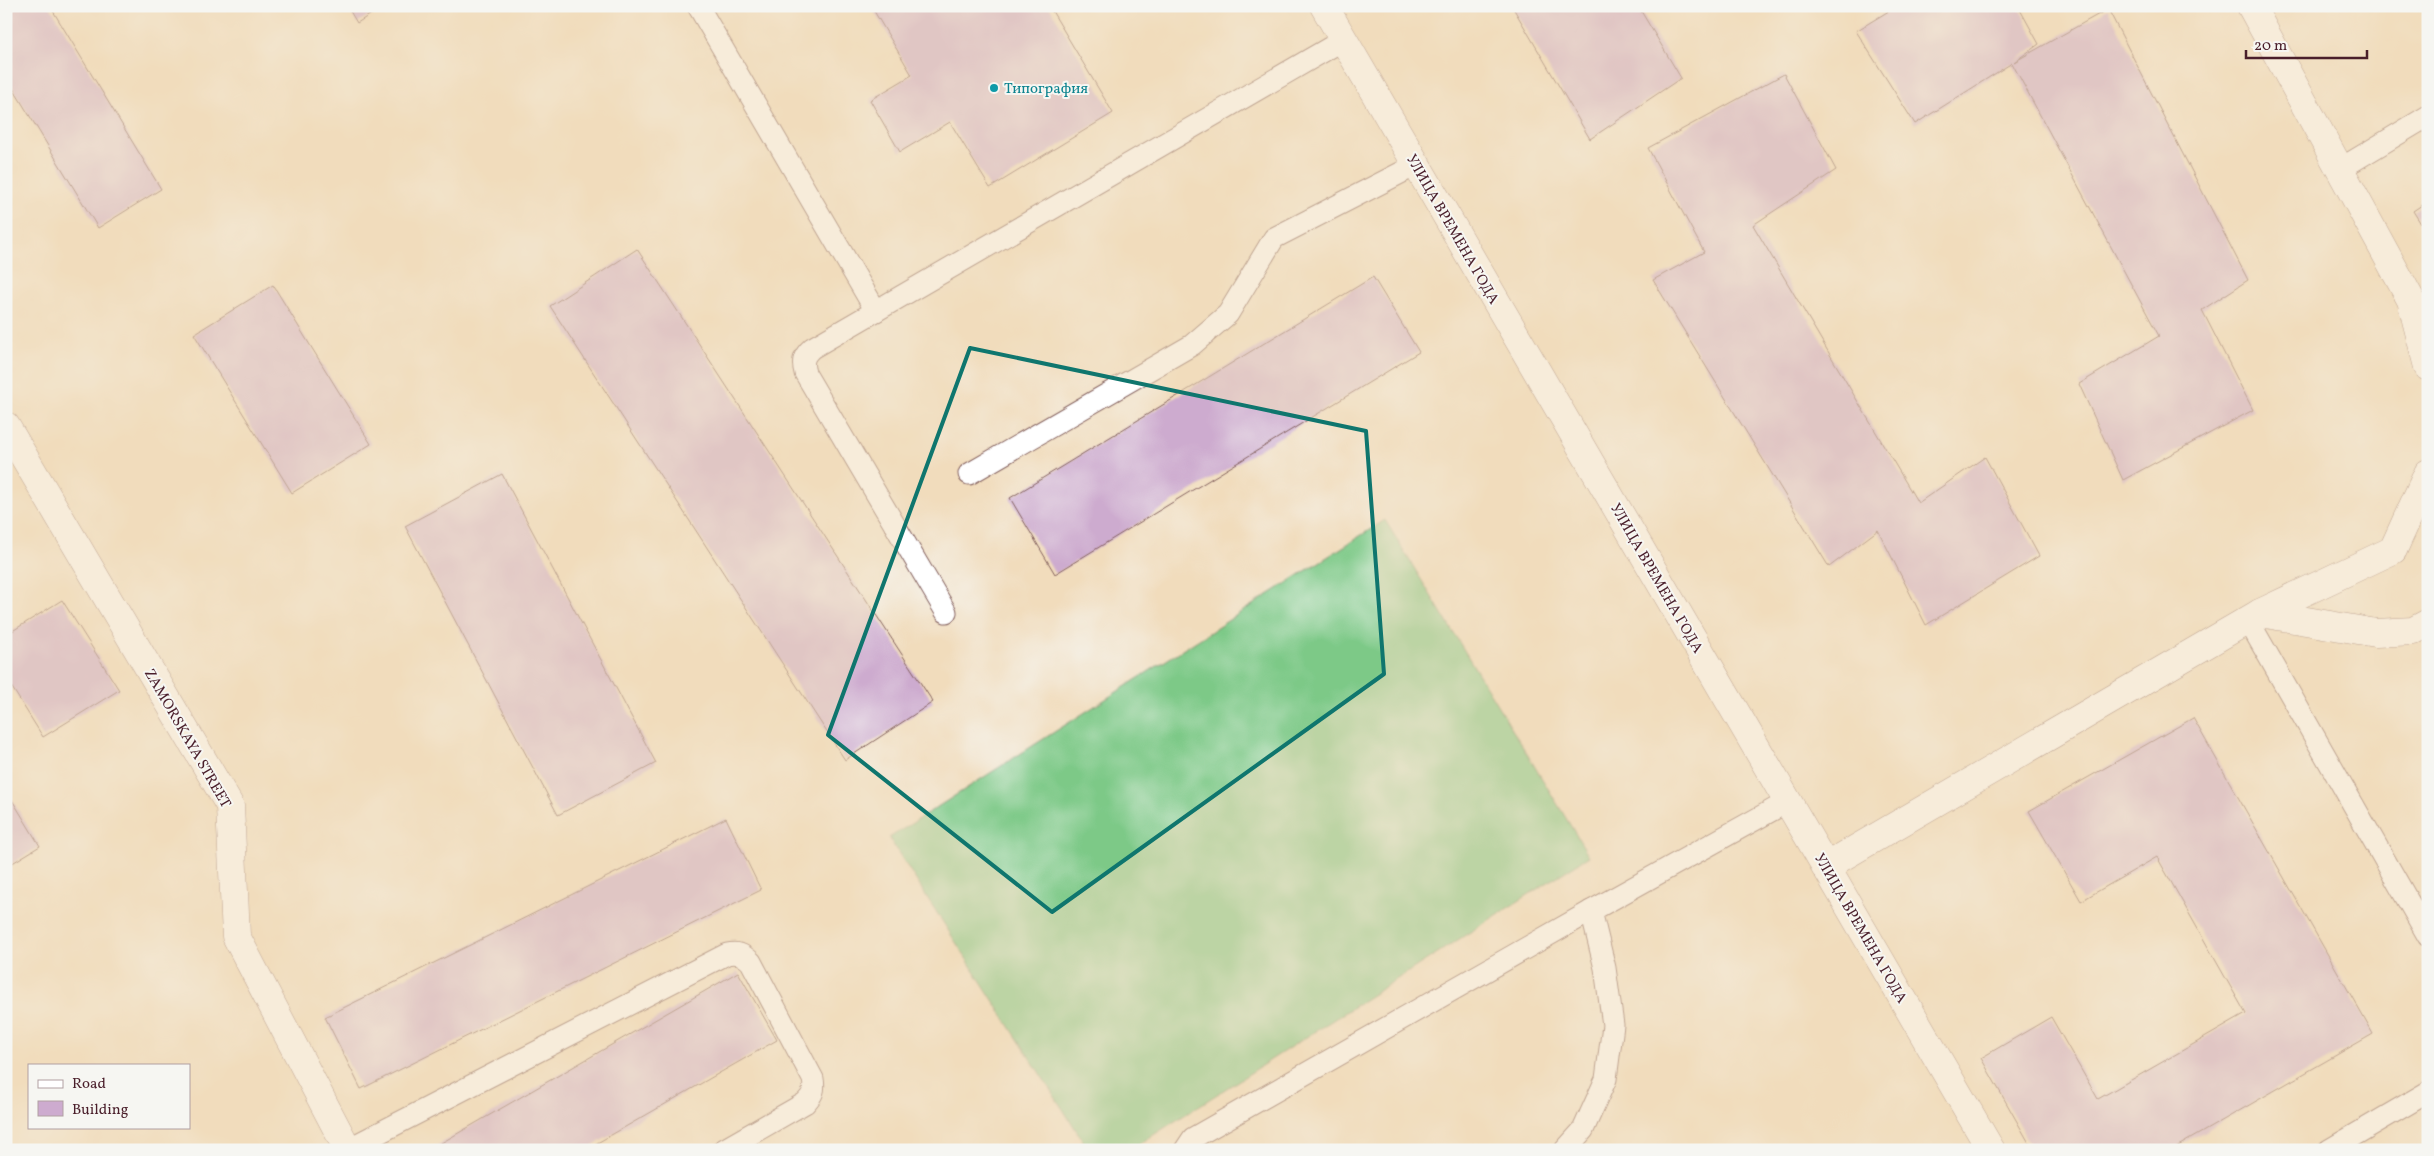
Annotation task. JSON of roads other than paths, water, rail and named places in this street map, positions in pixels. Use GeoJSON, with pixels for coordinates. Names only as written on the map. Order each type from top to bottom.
{"type":"FeatureCollection","features":[{"type":"Feature","properties":{"kind":"street","name":"УЛИЦА ВРЕМЕНА ГОДА"},"geometry":{"type":"LineString","coordinates":[[1324,6],[1991,1150]]}},
{"type":"Feature","properties":{"kind":"street"},"geometry":{"type":"LineString","coordinates":[[2251,6],[2411,300],[2428,367]]}},
{"type":"Feature","properties":{"kind":"street","name":"ZAMORSKAYA STREET"},"geometry":{"type":"LineString","coordinates":[[6,426],[230,806],[236,936],[348,1150]]}},
{"type":"Feature","properties":{"kind":"street"},"geometry":{"type":"LineString","coordinates":[[1825,867],[2254,617],[2393,550],[2428,473]]}},
{"type":"Feature","properties":{"kind":"street"},"geometry":{"type":"LineString","coordinates":[[2254,617],[2376,633],[2413,631],[2428,623]]}},
{"type":"Feature","properties":{"kind":"lane"},"geometry":{"type":"LineString","coordinates":[[698,6],[876,311]]}},
{"type":"Feature","properties":{"kind":"lane"},"geometry":{"type":"LineString","coordinates":[[946,612],[810,382],[802,364],[805,354],[812,348],[1343,40]]}},
{"type":"Feature","properties":{"kind":"lane"},"geometry":{"type":"LineString","coordinates":[[2340,169],[2428,116]]}},
{"type":"Feature","properties":{"kind":"lane"},"geometry":{"type":"LineString","coordinates":[[969,474],[1192,345],[1228,314],[1274,238],[1416,165]]}},
{"type":"Feature","properties":{"kind":"lane"},"geometry":{"type":"LineString","coordinates":[[2254,617],[2428,936]]}},
{"type":"Feature","properties":{"kind":"lane"},"geometry":{"type":"LineString","coordinates":[[1185,1150],[1192,1138],[1787,802]]}},
{"type":"Feature","properties":{"kind":"lane"},"geometry":{"type":"LineString","coordinates":[[1565,1150],[1583,1130],[1606,1078],[1614,1025],[1605,968],[1591,911]]}},
{"type":"Feature","properties":{"kind":"lane"},"geometry":{"type":"LineString","coordinates":[[348,1150],[727,954],[736,952],[744,955],[751,962],[813,1079],[814,1088],[812,1096],[805,1103],[723,1150]]}},
{"type":"Feature","properties":{"kind":"lane"},"geometry":{"type":"LineString","coordinates":[[2329,1150],[2428,1092]]}},
{"type":"Feature","properties":{"kind":"place","name":"Типография"},"geometry":{"type":"Point","coordinates":[994,88]}}]}
